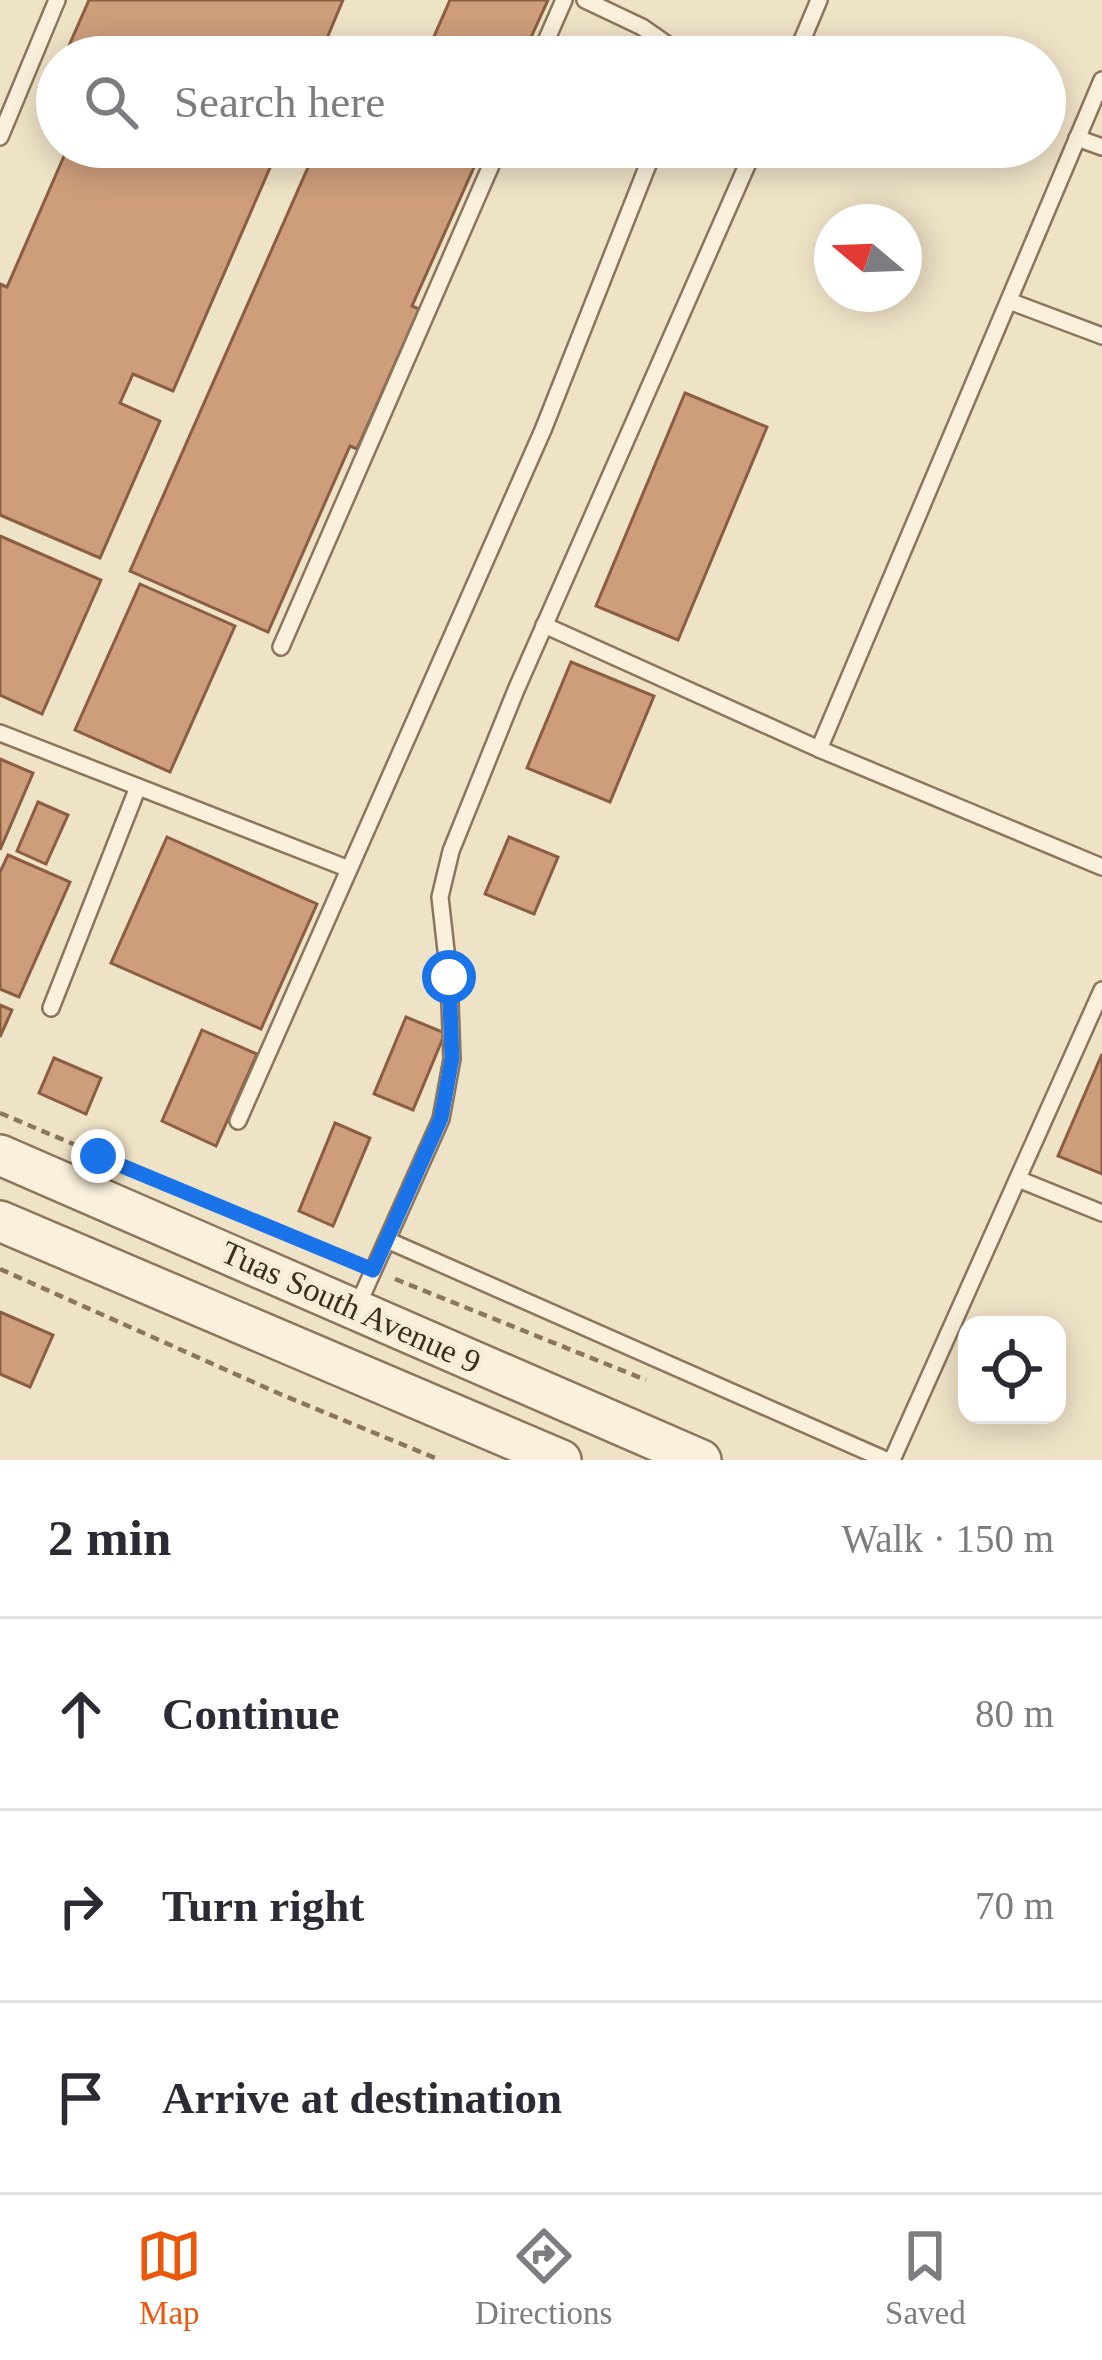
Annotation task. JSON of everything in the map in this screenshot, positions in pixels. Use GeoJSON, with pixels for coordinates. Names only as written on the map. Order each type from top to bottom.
{"type":"FeatureCollection","features":[{"type":"Feature","properties":{"kind":"street","name":"Tuas South Avenue 9"},"geometry":{"type":"LineString","coordinates":[[0,1155],[701,1460]]}},
{"type":"Feature","properties":{"kind":"street","name":"Tuas South Avenue 9"},"geometry":{"type":"LineString","coordinates":[[0,1221],[561,1460]]}},
{"type":"Feature","properties":{"kind":"lane"},"geometry":{"type":"LineString","coordinates":[[43,36],[58,0]]}},
{"type":"Feature","properties":{"kind":"lane"},"geometry":{"type":"LineString","coordinates":[[548,36],[564,0]]}},
{"type":"Feature","properties":{"kind":"lane"},"geometry":{"type":"LineString","coordinates":[[586,0],[655,36]]}},
{"type":"Feature","properties":{"kind":"lane"},"geometry":{"type":"LineString","coordinates":[[804,36],[819,0]]}},
{"type":"Feature","properties":{"kind":"lane"},"geometry":{"type":"LineString","coordinates":[[0,137],[36,52]]}},
{"type":"Feature","properties":{"kind":"lane"},"geometry":{"type":"LineString","coordinates":[[1066,166],[1102,80]]}},
{"type":"Feature","properties":{"kind":"lane"},"geometry":{"type":"LineString","coordinates":[[1078,138],[1102,147]]}},
{"type":"Feature","properties":{"kind":"lane"},"geometry":{"type":"LineString","coordinates":[[281,647],[490,168]]}},
{"type":"Feature","properties":{"kind":"lane"},"geometry":{"type":"LineString","coordinates":[[238,1120],[543,430],[647,168]]}},
{"type":"Feature","properties":{"kind":"lane"},"geometry":{"type":"LineString","coordinates":[[356,1310],[441,1118],[452,1058],[440,897],[451,851],[544,625],[746,168]]}},
{"type":"Feature","properties":{"kind":"lane"},"geometry":{"type":"LineString","coordinates":[[819,749],[1065,168]]}},
{"type":"Feature","properties":{"kind":"lane"},"geometry":{"type":"LineString","coordinates":[[1009,301],[1102,336]]}},
{"type":"Feature","properties":{"kind":"lane"},"geometry":{"type":"LineString","coordinates":[[544,625],[819,749],[1102,867]]}},
{"type":"Feature","properties":{"kind":"lane"},"geometry":{"type":"LineString","coordinates":[[0,733],[349,869]]}},
{"type":"Feature","properties":{"kind":"lane"},"geometry":{"type":"LineString","coordinates":[[51,1008],[138,787]]}},
{"type":"Feature","properties":{"kind":"lane"},"geometry":{"type":"LineString","coordinates":[[387,1240],[889,1460],[1102,990]]}},
{"type":"Feature","properties":{"kind":"lane"},"geometry":{"type":"LineString","coordinates":[[1018,1179],[1102,1213]]}},
{"type":"Feature","properties":{"kind":"path"},"geometry":{"type":"LineString","coordinates":[[0,1113],[652,1382]]}},
{"type":"Feature","properties":{"kind":"path"},"geometry":{"type":"LineString","coordinates":[[0,1269],[440,1460]]}},
{"type":"Feature","properties":{"kind":"building"},"geometry":{"type":"Polygon","coordinates":[[[89,0],[343,0],[328,36],[73,36],[89,0]]]}},
{"type":"Feature","properties":{"kind":"building"},"geometry":{"type":"Polygon","coordinates":[[[450,0],[548,0],[532,36],[434,36],[450,0]]]}},
{"type":"Feature","properties":{"kind":"building"},"geometry":{"type":"Polygon","coordinates":[[[59,168],[270,168],[173,391],[133,374],[120,403],[160,421],[100,558],[0,515],[0,284],[7,287],[59,168]]]}},
{"type":"Feature","properties":{"kind":"building"},"geometry":{"type":"Polygon","coordinates":[[[308,168],[474,168],[412,306],[419,309],[357,449],[350,446],[268,632],[130,571],[308,168]]]}},
{"type":"Feature","properties":{"kind":"building"},"geometry":{"type":"Polygon","coordinates":[[[685,393],[767,427],[678,640],[596,606],[685,393]]]}},
{"type":"Feature","properties":{"kind":"building"},"geometry":{"type":"Polygon","coordinates":[[[0,536],[101,580],[42,714],[0,695],[0,536]]]}},
{"type":"Feature","properties":{"kind":"building"},"geometry":{"type":"Polygon","coordinates":[[[140,584],[235,626],[170,772],[75,730],[140,584]]]}},
{"type":"Feature","properties":{"kind":"building"},"geometry":{"type":"Polygon","coordinates":[[[571,662],[654,696],[610,802],[527,768],[571,662]]]}},
{"type":"Feature","properties":{"kind":"building"},"geometry":{"type":"Polygon","coordinates":[[[0,759],[33,773],[0,850],[0,759]]]}},
{"type":"Feature","properties":{"kind":"building"},"geometry":{"type":"Polygon","coordinates":[[[38,802],[68,815],[46,864],[17,851],[38,802]]]}},
{"type":"Feature","properties":{"kind":"building"},"geometry":{"type":"Polygon","coordinates":[[[167,837],[317,904],[261,1029],[111,963],[167,837]]]}},
{"type":"Feature","properties":{"kind":"building"},"geometry":{"type":"Polygon","coordinates":[[[509,837],[558,857],[534,914],[485,894],[509,837]]]}},
{"type":"Feature","properties":{"kind":"building"},"geometry":{"type":"Polygon","coordinates":[[[8,855],[70,882],[19,997],[0,989],[0,872],[8,855]]]}},
{"type":"Feature","properties":{"kind":"building"},"geometry":{"type":"Polygon","coordinates":[[[0,1005],[12,1010],[0,1037],[0,1005]]]}},
{"type":"Feature","properties":{"kind":"building"},"geometry":{"type":"Polygon","coordinates":[[[406,1017],[445,1033],[413,1110],[374,1094],[406,1017]]]}},
{"type":"Feature","properties":{"kind":"building"},"geometry":{"type":"Polygon","coordinates":[[[202,1030],[257,1054],[216,1146],[162,1121],[202,1030]]]}},
{"type":"Feature","properties":{"kind":"building"},"geometry":{"type":"Polygon","coordinates":[[[1102,1054],[1102,1174],[1058,1156],[1102,1054]]]}},
{"type":"Feature","properties":{"kind":"building"},"geometry":{"type":"Polygon","coordinates":[[[54,1058],[101,1078],[86,1114],[39,1093],[54,1058]]]}},
{"type":"Feature","properties":{"kind":"building"},"geometry":{"type":"Polygon","coordinates":[[[335,1123],[370,1138],[333,1226],[299,1211],[335,1123]]]}},
{"type":"Feature","properties":{"kind":"building"},"geometry":{"type":"Polygon","coordinates":[[[0,1312],[53,1335],[30,1387],[0,1374],[0,1312]]]}},
{"type":"Feature","properties":{"kind":"route"},"geometry":{"type":"LineString","coordinates":[[98,1156],[373,1270],[441,1118],[452,1058],[449,977]]}}]}
